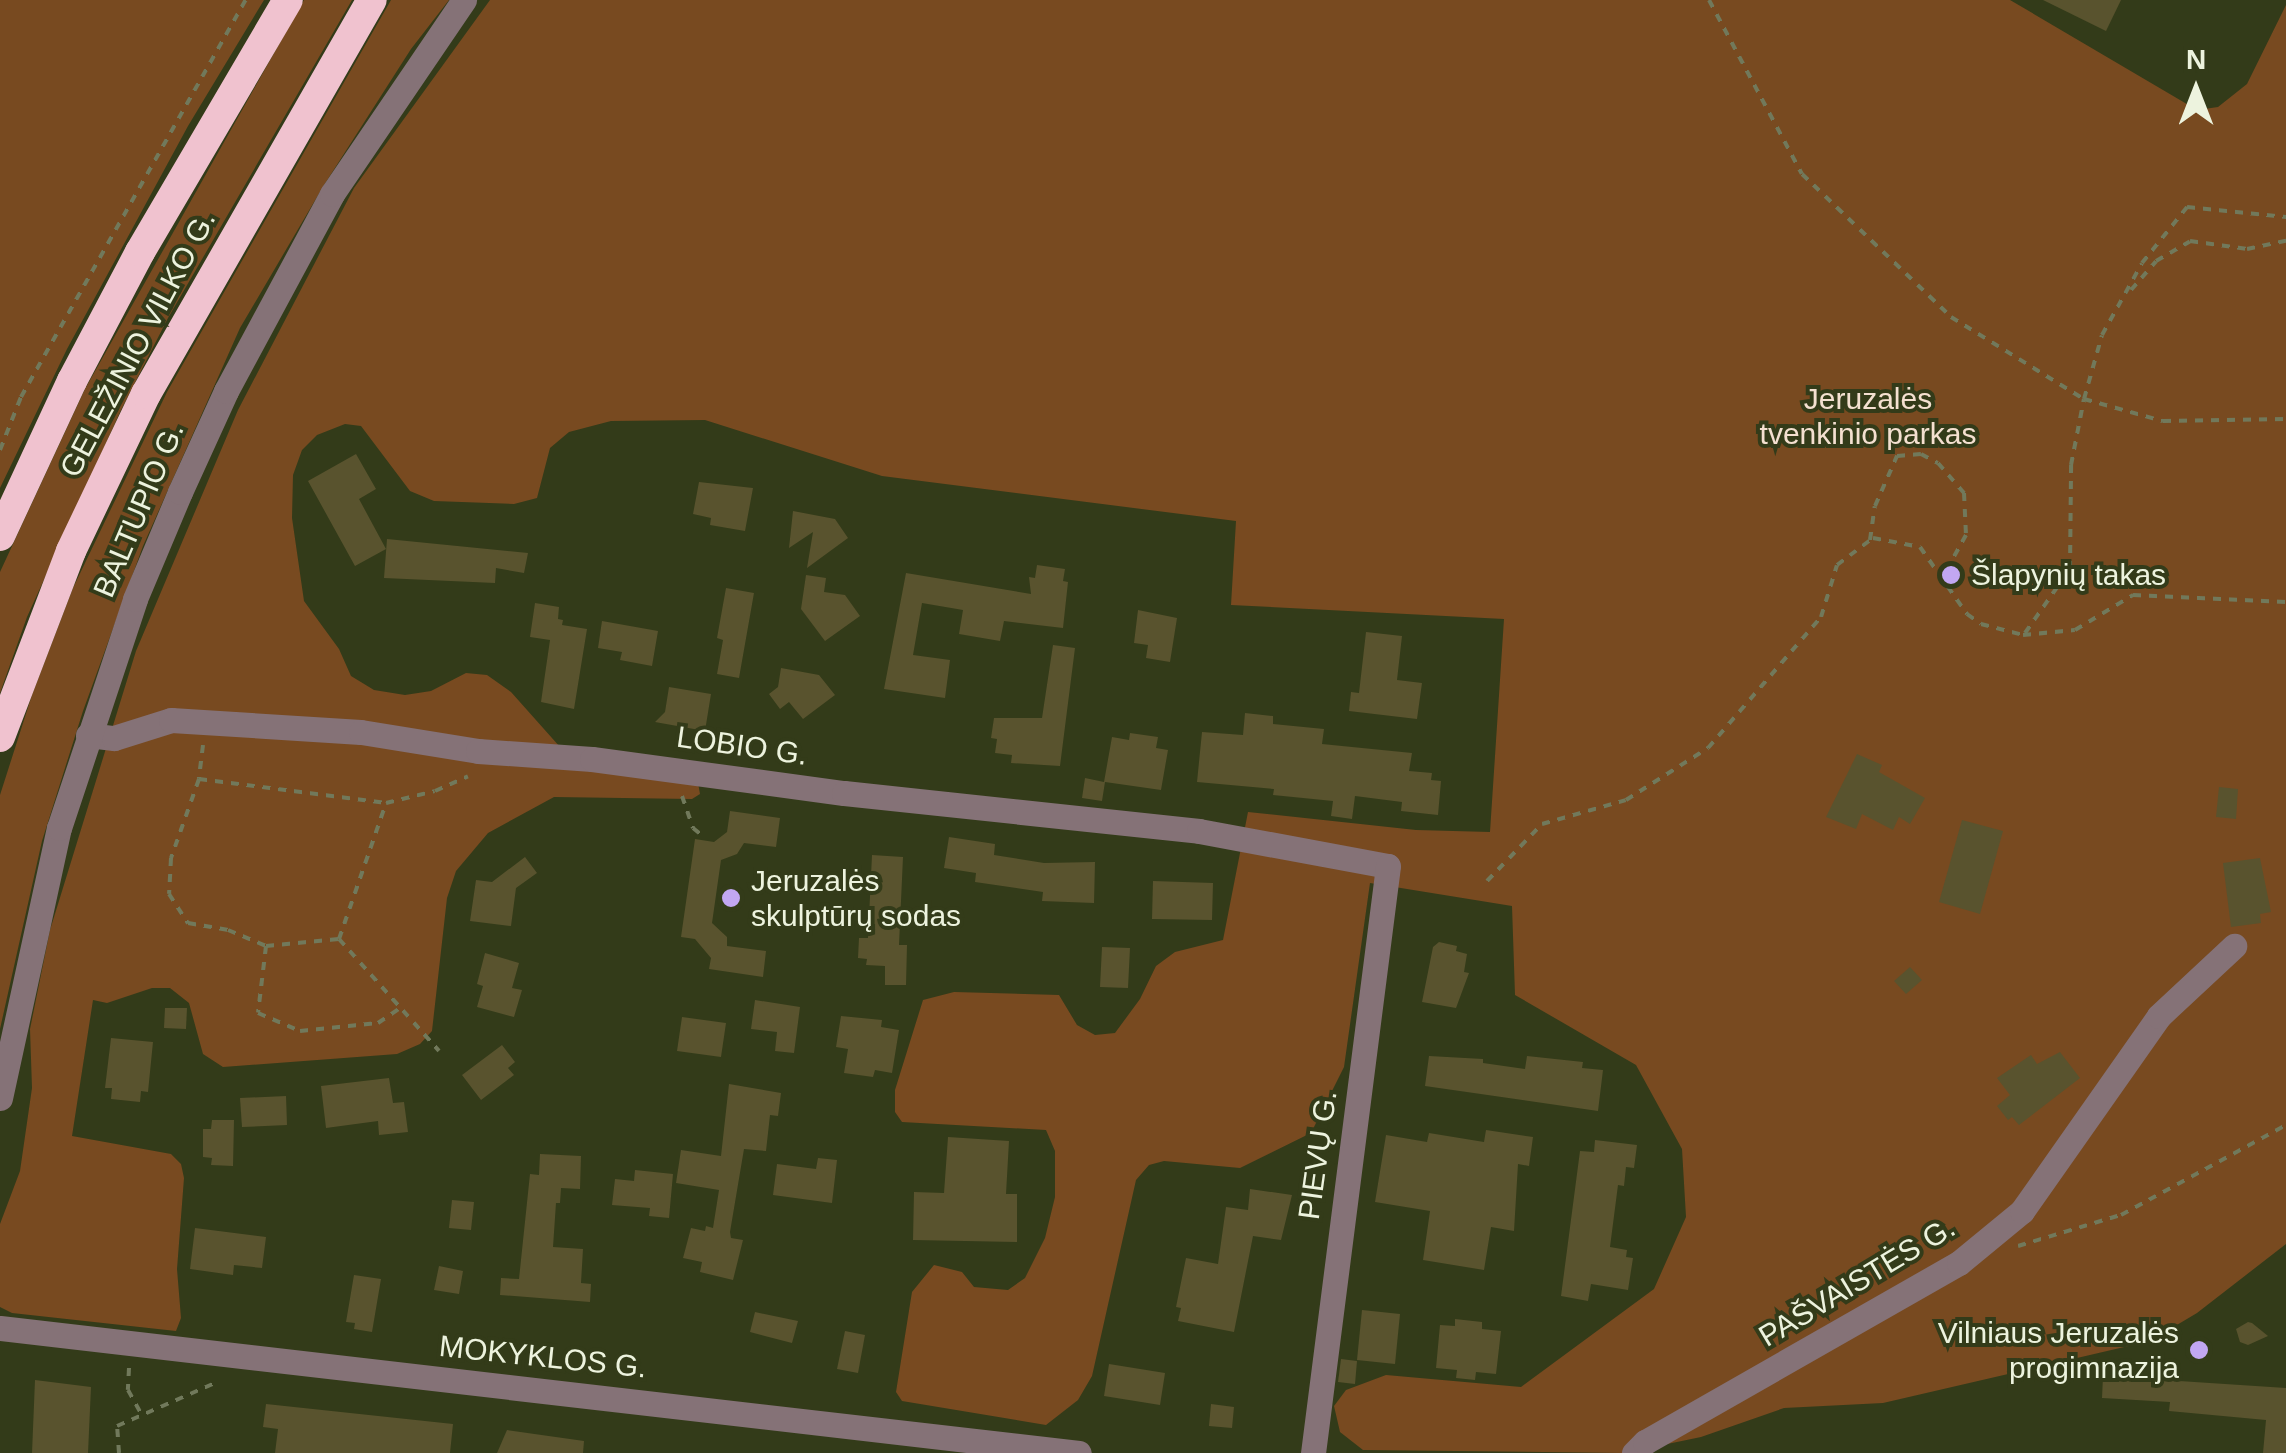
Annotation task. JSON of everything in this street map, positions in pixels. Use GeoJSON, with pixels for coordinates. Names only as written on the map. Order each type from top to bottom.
{"type":"FeatureCollection","features":[{"type":"Feature","properties":{"kind":"highway","name":"GELEŽINIO VILKO G."},"geometry":{"type":"LineString","coordinates":[[0,536],[72,381],[140,252],[288,0]]}},
{"type":"Feature","properties":{"kind":"highway","name":"GELEŽINIO VILKO G."},"geometry":{"type":"LineString","coordinates":[[0,737],[71,551],[146,394],[372,0]]}},
{"type":"Feature","properties":{"kind":"street","name":"BALTUPIO G."},"geometry":{"type":"LineString","coordinates":[[0,1098],[36,915],[88,735],[135,599],[226,390],[332,194],[464,0]]}},
{"type":"Feature","properties":{"kind":"street","name":"LOBIO G."},"geometry":{"type":"LineString","coordinates":[[88,735],[104,739],[152,723],[206,720],[360,732],[478,751],[1199,831],[1388,866]]}},
{"type":"Feature","properties":{"kind":"street","name":"PIEVŲ G."},"geometry":{"type":"LineString","coordinates":[[1313,1453],[1388,866]]}},
{"type":"Feature","properties":{"kind":"street","name":"PAŠVAISTĖS G."},"geometry":{"type":"LineString","coordinates":[[1634,1453],[1644,1442],[1959,1263],[2022,1211],[2159,1016],[2234,946]]}},
{"type":"Feature","properties":{"kind":"street","name":"MOKYKLOS G."},"geometry":{"type":"LineString","coordinates":[[0,1328],[1066,1452]]}},
{"type":"Feature","properties":{"kind":"path"},"geometry":{"type":"LineString","coordinates":[[0,450],[21,397],[246,0]]}},
{"type":"Feature","properties":{"kind":"path"},"geometry":{"type":"LineString","coordinates":[[1709,0],[1802,174],[1951,317],[2084,400],[2163,421],[2286,419]]}},
{"type":"Feature","properties":{"kind":"path"},"geometry":{"type":"LineString","coordinates":[[2024,635],[2070,568],[2071,465],[2084,400],[2102,335],[2142,263],[2188,206],[2286,217]]}},
{"type":"Feature","properties":{"kind":"path"},"geometry":{"type":"LineString","coordinates":[[2126,295],[2156,261],[2190,241],[2247,248],[2286,240]]}},
{"type":"Feature","properties":{"kind":"path"},"geometry":{"type":"LineString","coordinates":[[1488,881],[1542,824],[1626,800],[1708,748],[1821,617],[1837,565],[1870,540],[1875,506],[1897,456],[1921,454],[1938,463],[1964,492],[1966,535],[1942,578]]}},
{"type":"Feature","properties":{"kind":"path"},"geometry":{"type":"LineString","coordinates":[[1870,540],[1920,547],[1967,614],[1981,624],[2024,635],[2075,630],[2134,595],[2286,602]]}},
{"type":"Feature","properties":{"kind":"path"},"geometry":{"type":"LineString","coordinates":[[206,720],[199,779],[171,858],[168,894],[188,923],[228,930],[266,946],[340,939]]}},
{"type":"Feature","properties":{"kind":"path"},"geometry":{"type":"LineString","coordinates":[[684,771],[686,811],[693,828],[703,836]]}},
{"type":"Feature","properties":{"kind":"path"},"geometry":{"type":"LineString","coordinates":[[199,779],[386,803],[434,791],[476,772]]}},
{"type":"Feature","properties":{"kind":"path"},"geometry":{"type":"LineString","coordinates":[[340,939],[386,803]]}},
{"type":"Feature","properties":{"kind":"path"},"geometry":{"type":"LineString","coordinates":[[340,939],[439,1051]]}},
{"type":"Feature","properties":{"kind":"path"},"geometry":{"type":"LineString","coordinates":[[266,946],[258,1013],[300,1031],[378,1023],[400,1008]]}},
{"type":"Feature","properties":{"kind":"path"},"geometry":{"type":"LineString","coordinates":[[2013,1247],[2122,1215],[2286,1125]]}},
{"type":"Feature","properties":{"kind":"path"},"geometry":{"type":"LineString","coordinates":[[130,1344],[128,1390],[142,1415]]}},
{"type":"Feature","properties":{"kind":"path"},"geometry":{"type":"LineString","coordinates":[[119,1453],[118,1426],[215,1383]]}},
{"type":"Feature","properties":{"kind":"green space"},"geometry":{"type":"Polygon","coordinates":[[[0,0],[264,0],[188,126],[67,349],[0,488],[0,0]]]}},
{"type":"Feature","properties":{"kind":"green space"},"geometry":{"type":"Polygon","coordinates":[[[304,0],[352,0],[168,318],[121,410],[27,617],[0,693],[0,572],[85,389],[304,0]]]}},
{"type":"Feature","properties":{"kind":"green space"},"geometry":{"type":"Polygon","coordinates":[[[391,0],[449,0],[411,49],[324,185],[240,328],[143,546],[83,711],[42,841],[0,1029],[0,795],[32,695],[73,588],[167,392],[391,0]]]}},
{"type":"Feature","properties":{"kind":"green space","name":"Jeruzalės tvenkinio parkas"},"geometry":{"type":"Polygon","coordinates":[[[490,0],[2010,0],[2197,110],[2218,107],[2247,84],[2286,5],[2286,1244],[2197,1313],[2150,1341],[1883,1403],[1784,1408],[1701,1437],[1624,1453],[1363,1450],[1340,1432],[1334,1406],[1346,1390],[1386,1375],[1521,1387],[1654,1289],[1686,1217],[1682,1149],[1636,1065],[1515,995],[1512,906],[1370,883],[1344,1067],[1311,1133],[1240,1168],[1164,1161],[1149,1165],[1136,1180],[1092,1376],[1078,1400],[1046,1425],[902,1401],[896,1392],[912,1292],[934,1265],[962,1272],[974,1287],[1008,1290],[1025,1278],[1045,1238],[1055,1197],[1055,1151],[1046,1130],[902,1122],[895,1112],[895,1090],[923,1000],[954,992],[1059,995],[1077,1025],[1095,1035],[1115,1033],[1140,999],[1156,966],[1175,952],[1223,940],[1248,812],[1416,830],[1490,832],[1504,619],[1231,605],[1236,521],[882,476],[705,420],[611,421],[569,432],[550,448],[537,498],[514,504],[434,501],[410,491],[361,426],[345,424],[317,435],[302,450],[293,475],[292,518],[304,601],[339,649],[351,676],[374,690],[405,695],[431,691],[466,673],[487,675],[511,692],[560,747],[698,783],[700,794],[692,799],[554,797],[488,833],[456,871],[447,898],[432,1031],[420,1044],[397,1054],[223,1067],[203,1054],[189,1003],[170,988],[152,988],[107,1003],[93,1000],[72,1136],[171,1154],[181,1164],[184,1178],[177,1269],[181,1318],[176,1331],[12,1313],[0,1307],[0,1224],[20,1171],[32,1088],[30,1029],[50,930],[136,651],[238,410],[354,188],[490,0]]]}},
{"type":"Feature","properties":{"kind":"building"},"geometry":{"type":"Polygon","coordinates":[[[2043,0],[2121,0],[2106,31],[2043,0]]]}},
{"type":"Feature","properties":{"kind":"building"},"geometry":{"type":"Polygon","coordinates":[[[356,454],[376,489],[359,499],[386,549],[355,566],[308,481],[356,454]]]}},
{"type":"Feature","properties":{"kind":"building"},"geometry":{"type":"Polygon","coordinates":[[[699,482],[753,488],[745,531],[710,525],[711,518],[693,514],[699,482]]]}},
{"type":"Feature","properties":{"kind":"building"},"geometry":{"type":"Polygon","coordinates":[[[793,511],[835,519],[848,538],[807,568],[813,532],[789,548],[793,511]]]}},
{"type":"Feature","properties":{"kind":"building"},"geometry":{"type":"Polygon","coordinates":[[[387,539],[528,553],[524,573],[496,568],[495,583],[384,578],[387,539]]]}},
{"type":"Feature","properties":{"kind":"building"},"geometry":{"type":"Polygon","coordinates":[[[1037,565],[1065,569],[1063,581],[1068,582],[1063,628],[1004,621],[1000,641],[959,634],[963,610],[922,603],[913,655],[950,660],[945,698],[884,689],[906,573],[1031,594],[1029,577],[1035,578],[1037,565]]]}},
{"type":"Feature","properties":{"kind":"building"},"geometry":{"type":"Polygon","coordinates":[[[806,575],[826,578],[824,592],[845,595],[860,616],[825,641],[801,609],[806,575]]]}},
{"type":"Feature","properties":{"kind":"building"},"geometry":{"type":"Polygon","coordinates":[[[726,588],[754,593],[739,678],[717,674],[723,640],[717,638],[726,588]]]}},
{"type":"Feature","properties":{"kind":"building"},"geometry":{"type":"Polygon","coordinates":[[[535,603],[559,607],[562,625],[587,629],[574,709],[541,702],[550,640],[530,637],[535,603]]]}},
{"type":"Feature","properties":{"kind":"building"},"geometry":{"type":"Polygon","coordinates":[[[1138,610],[1177,618],[1170,662],[1146,658],[1148,645],[1134,643],[1138,610]]]}},
{"type":"Feature","properties":{"kind":"building"},"geometry":{"type":"Polygon","coordinates":[[[602,621],[658,631],[652,666],[620,660],[622,652],[598,648],[602,621]]]}},
{"type":"Feature","properties":{"kind":"building"},"geometry":{"type":"Polygon","coordinates":[[[1366,632],[1402,636],[1397,680],[1422,683],[1417,719],[1349,711],[1351,692],[1359,693],[1366,632]]]}},
{"type":"Feature","properties":{"kind":"building"},"geometry":{"type":"Polygon","coordinates":[[[1053,645],[1075,648],[1060,766],[1011,763],[1012,755],[995,753],[997,739],[991,738],[994,718],[1042,718],[1053,645]]]}},
{"type":"Feature","properties":{"kind":"building"},"geometry":{"type":"Polygon","coordinates":[[[781,668],[819,675],[835,695],[803,719],[789,702],[780,709],[769,694],[778,687],[781,668]]]}},
{"type":"Feature","properties":{"kind":"building"},"geometry":{"type":"Polygon","coordinates":[[[669,687],[711,694],[705,731],[655,722],[665,712],[669,687]]]}},
{"type":"Feature","properties":{"kind":"building"},"geometry":{"type":"Polygon","coordinates":[[[1245,713],[1273,716],[1273,724],[1324,729],[1322,744],[1412,753],[1409,771],[1432,773],[1431,780],[1441,781],[1438,815],[1401,811],[1402,802],[1355,796],[1352,819],[1331,816],[1333,801],[1273,795],[1274,789],[1197,782],[1202,732],[1243,735],[1245,713]]]}},
{"type":"Feature","properties":{"kind":"building"},"geometry":{"type":"Polygon","coordinates":[[[1130,733],[1158,737],[1156,748],[1168,750],[1161,790],[1105,782],[1102,801],[1082,798],[1085,778],[1104,782],[1112,737],[1129,740],[1130,733]]]}},
{"type":"Feature","properties":{"kind":"building"},"geometry":{"type":"Polygon","coordinates":[[[1857,754],[1882,765],[1879,772],[1925,798],[1910,824],[1899,817],[1893,830],[1862,814],[1856,829],[1826,817],[1857,754]]]}},
{"type":"Feature","properties":{"kind":"building"},"geometry":{"type":"Polygon","coordinates":[[[2219,787],[2238,789],[2236,819],[2216,817],[2219,787]]]}},
{"type":"Feature","properties":{"kind":"building"},"geometry":{"type":"Polygon","coordinates":[[[730,811],[780,818],[776,847],[744,843],[737,854],[721,860],[712,923],[727,937],[727,946],[766,951],[763,977],[709,969],[711,958],[695,939],[681,937],[695,839],[714,842],[727,832],[730,811]]]}},
{"type":"Feature","properties":{"kind":"building"},"geometry":{"type":"Polygon","coordinates":[[[1962,820],[2003,831],[1980,914],[1939,902],[1962,820]]]}},
{"type":"Feature","properties":{"kind":"building"},"geometry":{"type":"Polygon","coordinates":[[[949,837],[995,844],[994,855],[1044,863],[1095,862],[1094,903],[1042,901],[1043,892],[975,882],[976,873],[944,868],[949,837]]]}},
{"type":"Feature","properties":{"kind":"building"},"geometry":{"type":"Polygon","coordinates":[[[872,855],[903,857],[899,945],[907,945],[906,985],[885,985],[885,966],[866,965],[867,959],[858,958],[859,938],[868,938],[872,855]]]}},
{"type":"Feature","properties":{"kind":"building"},"geometry":{"type":"Polygon","coordinates":[[[525,857],[537,873],[516,888],[511,926],[470,921],[476,880],[492,882],[525,857]]]}},
{"type":"Feature","properties":{"kind":"building"},"geometry":{"type":"Polygon","coordinates":[[[2260,858],[2271,912],[2260,914],[2261,923],[2231,927],[2223,863],[2260,858]]]}},
{"type":"Feature","properties":{"kind":"building"},"geometry":{"type":"Polygon","coordinates":[[[1153,881],[1213,883],[1212,920],[1152,919],[1153,881]]]}},
{"type":"Feature","properties":{"kind":"building"},"geometry":{"type":"Polygon","coordinates":[[[1439,942],[1457,946],[1456,951],[1467,954],[1464,972],[1469,973],[1456,1008],[1422,1002],[1433,947],[1439,942]]]}},
{"type":"Feature","properties":{"kind":"building"},"geometry":{"type":"Polygon","coordinates":[[[1102,947],[1130,948],[1128,988],[1100,987],[1102,947]]]}},
{"type":"Feature","properties":{"kind":"building"},"geometry":{"type":"Polygon","coordinates":[[[485,953],[519,963],[512,988],[522,990],[514,1017],[477,1007],[483,986],[477,984],[485,953]]]}},
{"type":"Feature","properties":{"kind":"building"},"geometry":{"type":"Polygon","coordinates":[[[1910,967],[1922,980],[1906,994],[1894,981],[1910,967]]]}},
{"type":"Feature","properties":{"kind":"building"},"geometry":{"type":"Polygon","coordinates":[[[755,1000],[800,1007],[794,1053],[775,1051],[777,1032],[751,1029],[755,1000]]]}},
{"type":"Feature","properties":{"kind":"building"},"geometry":{"type":"Polygon","coordinates":[[[165,1008],[187,1008],[186,1029],[164,1028],[165,1008]]]}},
{"type":"Feature","properties":{"kind":"building"},"geometry":{"type":"Polygon","coordinates":[[[841,1016],[882,1020],[881,1027],[899,1030],[892,1073],[875,1070],[873,1077],[844,1073],[848,1049],[836,1047],[841,1016]]]}},
{"type":"Feature","properties":{"kind":"building"},"geometry":{"type":"Polygon","coordinates":[[[682,1017],[726,1023],[721,1057],[677,1051],[682,1017]]]}},
{"type":"Feature","properties":{"kind":"building"},"geometry":{"type":"Polygon","coordinates":[[[111,1038],[153,1042],[148,1092],[141,1091],[140,1102],[111,1099],[112,1088],[105,1088],[111,1038]]]}},
{"type":"Feature","properties":{"kind":"building"},"geometry":{"type":"Polygon","coordinates":[[[502,1045],[515,1062],[508,1068],[514,1075],[481,1100],[462,1075],[502,1045]]]}},
{"type":"Feature","properties":{"kind":"building"},"geometry":{"type":"Polygon","coordinates":[[[2060,1052],[2080,1078],[2019,1125],[2012,1117],[2008,1120],[1997,1106],[2010,1095],[1997,1078],[2031,1055],[2037,1064],[2060,1052]]]}},
{"type":"Feature","properties":{"kind":"building"},"geometry":{"type":"Polygon","coordinates":[[[1429,1056],[1483,1059],[1483,1063],[1525,1069],[1527,1056],[1583,1062],[1582,1068],[1603,1070],[1598,1111],[1425,1086],[1429,1056]]]}},
{"type":"Feature","properties":{"kind":"building"},"geometry":{"type":"Polygon","coordinates":[[[389,1078],[393,1103],[404,1102],[408,1132],[379,1135],[378,1121],[326,1128],[321,1086],[389,1078]]]}},
{"type":"Feature","properties":{"kind":"building"},"geometry":{"type":"Polygon","coordinates":[[[729,1084],[781,1093],[778,1116],[770,1115],[766,1151],[744,1149],[730,1232],[731,1238],[743,1240],[733,1280],[700,1272],[702,1262],[683,1258],[691,1228],[713,1228],[719,1190],[676,1183],[681,1150],[721,1156],[729,1084]]]}},
{"type":"Feature","properties":{"kind":"building"},"geometry":{"type":"Polygon","coordinates":[[[286,1096],[287,1125],[242,1127],[240,1098],[286,1096]]]}},
{"type":"Feature","properties":{"kind":"building"},"geometry":{"type":"Polygon","coordinates":[[[212,1120],[234,1120],[233,1166],[211,1165],[212,1158],[203,1157],[203,1129],[211,1129],[212,1120]]]}},
{"type":"Feature","properties":{"kind":"building"},"geometry":{"type":"Polygon","coordinates":[[[1486,1130],[1533,1137],[1529,1166],[1518,1164],[1514,1231],[1491,1227],[1484,1270],[1423,1260],[1430,1211],[1375,1202],[1386,1135],[1427,1142],[1429,1133],[1484,1142],[1486,1130]]]}},
{"type":"Feature","properties":{"kind":"building"},"geometry":{"type":"Polygon","coordinates":[[[948,1137],[1009,1141],[1006,1194],[1017,1194],[1017,1242],[913,1240],[914,1192],[944,1193],[948,1137]]]}},
{"type":"Feature","properties":{"kind":"building"},"geometry":{"type":"Polygon","coordinates":[[[1595,1140],[1637,1145],[1634,1168],[1626,1167],[1624,1186],[1618,1185],[1610,1247],[1627,1250],[1626,1257],[1633,1258],[1628,1290],[1591,1284],[1588,1301],[1561,1296],[1580,1151],[1594,1152],[1595,1140]]]}},
{"type":"Feature","properties":{"kind":"building"},"geometry":{"type":"Polygon","coordinates":[[[540,1154],[581,1156],[580,1189],[561,1188],[560,1203],[556,1203],[553,1247],[583,1249],[581,1283],[591,1284],[590,1302],[500,1295],[501,1278],[519,1279],[530,1174],[539,1175],[540,1154]]]}},
{"type":"Feature","properties":{"kind":"building"},"geometry":{"type":"Polygon","coordinates":[[[818,1158],[837,1160],[832,1203],[773,1195],[777,1164],[816,1169],[818,1158]]]}},
{"type":"Feature","properties":{"kind":"building"},"geometry":{"type":"Polygon","coordinates":[[[635,1170],[673,1174],[669,1218],[649,1216],[650,1208],[612,1205],[615,1179],[634,1181],[635,1170]]]}},
{"type":"Feature","properties":{"kind":"building"},"geometry":{"type":"Polygon","coordinates":[[[1250,1189],[1292,1195],[1281,1240],[1253,1236],[1234,1332],[1178,1321],[1181,1308],[1176,1307],[1186,1258],[1218,1264],[1226,1207],[1248,1210],[1250,1189]]]}},
{"type":"Feature","properties":{"kind":"building"},"geometry":{"type":"Polygon","coordinates":[[[452,1200],[474,1202],[471,1230],[449,1228],[452,1200]]]}},
{"type":"Feature","properties":{"kind":"building"},"geometry":{"type":"Polygon","coordinates":[[[195,1228],[266,1237],[262,1268],[234,1265],[233,1275],[190,1269],[195,1228]]]}},
{"type":"Feature","properties":{"kind":"building"},"geometry":{"type":"Polygon","coordinates":[[[439,1266],[463,1271],[459,1294],[434,1290],[439,1266]]]}},
{"type":"Feature","properties":{"kind":"building"},"geometry":{"type":"Polygon","coordinates":[[[354,1275],[381,1279],[372,1332],[354,1329],[355,1323],[346,1322],[354,1275]]]}},
{"type":"Feature","properties":{"kind":"building"},"geometry":{"type":"Polygon","coordinates":[[[1362,1310],[1400,1314],[1395,1364],[1357,1360],[1362,1310]]]}},
{"type":"Feature","properties":{"kind":"building"},"geometry":{"type":"Polygon","coordinates":[[[755,1312],[798,1321],[792,1343],[750,1332],[755,1312]]]}},
{"type":"Feature","properties":{"kind":"building"},"geometry":{"type":"Polygon","coordinates":[[[1455,1319],[1482,1322],[1482,1329],[1501,1331],[1496,1374],[1476,1372],[1475,1380],[1456,1378],[1457,1370],[1436,1368],[1440,1325],[1455,1326],[1455,1319]]]}},
{"type":"Feature","properties":{"kind":"building"},"geometry":{"type":"Polygon","coordinates":[[[2248,1322],[2268,1336],[2248,1345],[2240,1342],[2236,1329],[2248,1322]]]}},
{"type":"Feature","properties":{"kind":"building"},"geometry":{"type":"Polygon","coordinates":[[[845,1331],[865,1335],[858,1373],[837,1369],[845,1331]]]}},
{"type":"Feature","properties":{"kind":"building"},"geometry":{"type":"Polygon","coordinates":[[[1341,1359],[1357,1361],[1355,1384],[1338,1382],[1341,1359]]]}},
{"type":"Feature","properties":{"kind":"building"},"geometry":{"type":"Polygon","coordinates":[[[1109,1364],[1165,1373],[1160,1405],[1104,1396],[1109,1364]]]}},
{"type":"Feature","properties":{"kind":"building"},"geometry":{"type":"Polygon","coordinates":[[[2103,1376],[2286,1388],[2286,1453],[2263,1453],[2266,1420],[2169,1411],[2170,1402],[2102,1398],[2103,1376]]]}},
{"type":"Feature","properties":{"kind":"building"},"geometry":{"type":"Polygon","coordinates":[[[35,1380],[91,1387],[88,1453],[32,1453],[35,1380]]]}},
{"type":"Feature","properties":{"kind":"building"},"geometry":{"type":"Polygon","coordinates":[[[266,1404],[453,1424],[450,1453],[275,1453],[278,1429],[263,1427],[266,1404]]]}},
{"type":"Feature","properties":{"kind":"building"},"geometry":{"type":"Polygon","coordinates":[[[1211,1404],[1234,1407],[1232,1428],[1209,1426],[1211,1404]]]}},
{"type":"Feature","properties":{"kind":"building"},"geometry":{"type":"Polygon","coordinates":[[[507,1430],[584,1441],[583,1453],[497,1453],[507,1430]]]}},
{"type":"Feature","properties":{"kind":"place","name":"Šlapynių takas"},"geometry":{"type":"Point","coordinates":[1951,575]}},
{"type":"Feature","properties":{"kind":"place","name":"Jeruzalės skulptūrų sodas"},"geometry":{"type":"Point","coordinates":[731,898]}},
{"type":"Feature","properties":{"kind":"place","name":"Vilniaus Jeruzalės progimnazija"},"geometry":{"type":"Point","coordinates":[2199,1350]}}]}
